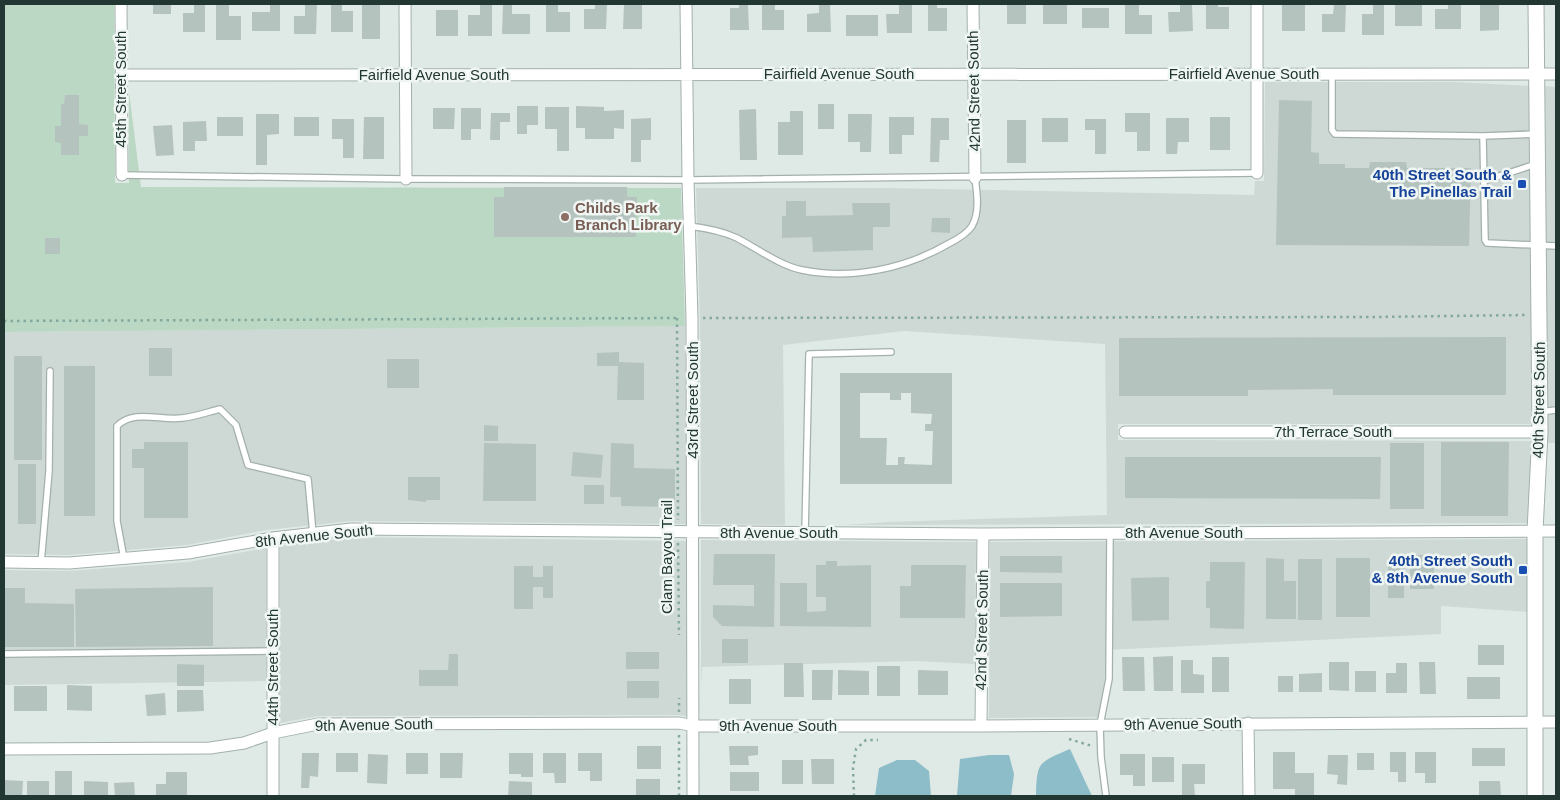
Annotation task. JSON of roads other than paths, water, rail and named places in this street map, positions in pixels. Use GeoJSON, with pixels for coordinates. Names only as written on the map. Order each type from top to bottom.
{"type":"FeatureCollection","features":[{"type":"Feature","properties":{"kind":"street","name":"45th Street South"},"geometry":{"type":"LineString","coordinates":[[121,4],[122,175]]}},
{"type":"Feature","properties":{"kind":"street"},"geometry":{"type":"LineString","coordinates":[[406,4],[406,179]]}},
{"type":"Feature","properties":{"kind":"street","name":"43rd Street South"},"geometry":{"type":"LineString","coordinates":[[686,4],[692,318],[694,796]]}},
{"type":"Feature","properties":{"kind":"street","name":"42nd Street South"},"geometry":{"type":"LineString","coordinates":[[973,4],[975,178]]}},
{"type":"Feature","properties":{"kind":"street"},"geometry":{"type":"LineString","coordinates":[[1257,4],[1257,173]]}},
{"type":"Feature","properties":{"kind":"street","name":"40th Street South"},"geometry":{"type":"LineString","coordinates":[[1535,796],[1536,531],[1540,432],[1539,163],[1536,4]]}},
{"type":"Feature","properties":{"kind":"street","name":"Fairfield Avenue South"},"geometry":{"type":"LineString","coordinates":[[121,75],[1556,74]]}},
{"type":"Feature","properties":{"kind":"street","name":"7th Terrace South"},"geometry":{"type":"LineString","coordinates":[[1125,432],[1540,432]]}},
{"type":"Feature","properties":{"kind":"street","name":"8th Avenue South"},"geometry":{"type":"LineString","coordinates":[[4,562],[69,563],[188,554],[273,538],[351,529],[983,534],[1556,531]]}},
{"type":"Feature","properties":{"kind":"street","name":"42nd Street South"},"geometry":{"type":"LineString","coordinates":[[981,726],[983,534]]}},
{"type":"Feature","properties":{"kind":"street","name":"44th Street South"},"geometry":{"type":"LineString","coordinates":[[273,538],[273,796]]}},
{"type":"Feature","properties":{"kind":"street","name":"9th Avenue South"},"geometry":{"type":"LineString","coordinates":[[4,749],[210,748],[244,743],[273,733],[318,724],[678,723],[694,726],[981,726],[1556,722]]}},
{"type":"Feature","properties":{"kind":"street"},"geometry":{"type":"LineString","coordinates":[[1248,723],[1248,796]]}},
{"type":"Feature","properties":{"kind":"lane"},"geometry":{"type":"LineString","coordinates":[[1332,74],[1332,130],[1335,134],[1483,136],[1538,134]]}},
{"type":"Feature","properties":{"kind":"lane"},"geometry":{"type":"LineString","coordinates":[[1483,136],[1485,242],[1556,246]]}},
{"type":"Feature","properties":{"kind":"lane"},"geometry":{"type":"LineString","coordinates":[[1484,181],[1539,163]]}},
{"type":"Feature","properties":{"kind":"lane"},"geometry":{"type":"LineString","coordinates":[[122,175],[688,180],[975,178],[1257,173]]}},
{"type":"Feature","properties":{"kind":"lane"},"geometry":{"type":"LineString","coordinates":[[690,226],[714,229],[735,237],[769,256],[800,270],[832,274],[864,272],[910,261],[941,249],[960,238],[971,227],[976,214],[975,178]]}},
{"type":"Feature","properties":{"kind":"lane"},"geometry":{"type":"LineString","coordinates":[[805,533],[809,354],[891,352]]}},
{"type":"Feature","properties":{"kind":"lane"},"geometry":{"type":"LineString","coordinates":[[41,563],[49,471],[50,371]]}},
{"type":"Feature","properties":{"kind":"lane"},"geometry":{"type":"LineString","coordinates":[[124,558],[117,521],[117,426],[124,419],[141,416],[181,418],[220,409],[236,425],[248,464],[308,479],[313,534]]}},
{"type":"Feature","properties":{"kind":"lane"},"geometry":{"type":"LineString","coordinates":[[1540,412],[1556,410]]}},
{"type":"Feature","properties":{"kind":"lane"},"geometry":{"type":"LineString","coordinates":[[1106,796],[1100,749],[1100,725],[1109,679],[1110,533]]}},
{"type":"Feature","properties":{"kind":"lane"},"geometry":{"type":"LineString","coordinates":[[4,654],[273,651]]}},
{"type":"Feature","properties":{"kind":"water"},"geometry":{"type":"Polygon","coordinates":[[[1070,749],[1092,796],[1036,796],[1037,776],[1041,765],[1051,757],[1070,749]]]}},
{"type":"Feature","properties":{"kind":"water"},"geometry":{"type":"Polygon","coordinates":[[[989,755],[1009,755],[1014,774],[1011,796],[957,796],[960,759],[989,755]]]}},
{"type":"Feature","properties":{"kind":"water"},"geometry":{"type":"Polygon","coordinates":[[[897,760],[915,760],[929,771],[931,796],[875,796],[879,768],[897,760]]]}},
{"type":"Feature","properties":{"kind":"place","name":"40th Street South & The Pinellas Trail"},"geometry":{"type":"Point","coordinates":[1522,184]}},
{"type":"Feature","properties":{"kind":"place","name":"Childs Park Branch Library"},"geometry":{"type":"Point","coordinates":[565,217]}},
{"type":"Feature","properties":{"kind":"place","name":"40th Street South & 8th Avenue South"},"geometry":{"type":"Point","coordinates":[1523,570]}}]}
